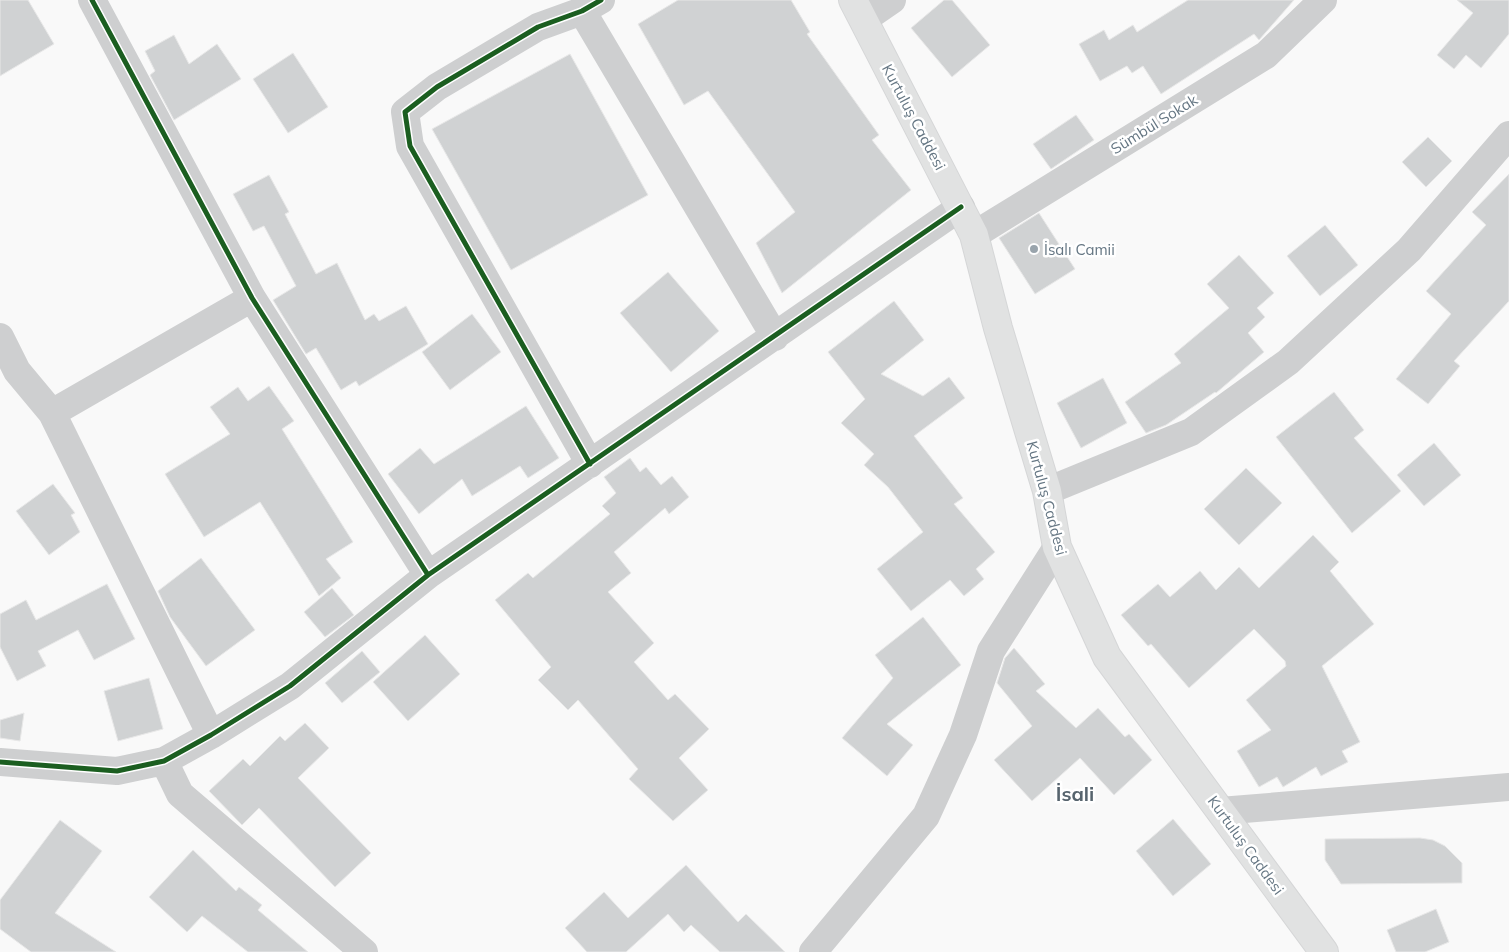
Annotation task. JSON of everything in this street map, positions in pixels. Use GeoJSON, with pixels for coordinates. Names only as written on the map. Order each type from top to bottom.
{"type":"FeatureCollection","features":[{"type":"Feature","properties":{"kind":"main road","name":"Kurtuluş Caddesi"},"geometry":{"type":"LineString","coordinates":[[858,10],[974,235],[998,328],[1047,491],[1057,547],[1107,657],[1324,952]]}},
{"type":"Feature","properties":{"kind":"street"},"geometry":{"type":"LineString","coordinates":[[92,0],[252,298],[428,575]]}},
{"type":"Feature","properties":{"kind":"street"},"geometry":{"type":"LineString","coordinates":[[858,10],[892,0]]}},
{"type":"Feature","properties":{"kind":"street","name":"Sümbül Sokak"},"geometry":{"type":"LineString","coordinates":[[974,235],[1266,55],[1323,0]]}},
{"type":"Feature","properties":{"kind":"street"},"geometry":{"type":"LineString","coordinates":[[590,464],[410,146],[405,112],[437,86],[538,27],[591,5],[775,337]]}},
{"type":"Feature","properties":{"kind":"street"},"geometry":{"type":"LineString","coordinates":[[1047,491],[1191,432],[1288,362],[1409,250],[1509,135]]}},
{"type":"Feature","properties":{"kind":"street"},"geometry":{"type":"LineString","coordinates":[[0,762],[117,771],[164,761],[211,735],[290,686],[428,575],[961,208]]}},
{"type":"Feature","properties":{"kind":"street"},"geometry":{"type":"LineString","coordinates":[[52,413],[252,298]]}},
{"type":"Feature","properties":{"kind":"street"},"geometry":{"type":"LineString","coordinates":[[0,337],[17,371],[52,413],[211,735]]}},
{"type":"Feature","properties":{"kind":"street"},"geometry":{"type":"LineString","coordinates":[[813,952],[926,816],[963,735],[991,652],[1057,547]]}},
{"type":"Feature","properties":{"kind":"street"},"geometry":{"type":"LineString","coordinates":[[164,761],[180,794],[364,952]]}},
{"type":"Feature","properties":{"kind":"street"},"geometry":{"type":"LineString","coordinates":[[1220,811],[1509,787]]}},
{"type":"Feature","properties":{"kind":"building"},"geometry":{"type":"Polygon","coordinates":[[[0,0],[28,0],[54,44],[0,76],[0,0]]]}},
{"type":"Feature","properties":{"kind":"building"},"geometry":{"type":"Polygon","coordinates":[[[678,0],[791,0],[810,32],[807,34],[879,135],[872,140],[911,190],[782,293],[756,243],[795,212],[708,91],[684,105],[638,24],[678,0]]]}},
{"type":"Feature","properties":{"kind":"building"},"geometry":{"type":"Polygon","coordinates":[[[944,0],[952,0],[990,45],[952,77],[911,28],[944,0]]]}},
{"type":"Feature","properties":{"kind":"building"},"geometry":{"type":"Polygon","coordinates":[[[1188,0],[1294,0],[1259,40],[1254,34],[1161,94],[1143,66],[1132,73],[1127,66],[1100,81],[1079,44],[1104,30],[1109,40],[1133,25],[1137,32],[1188,0]]]}},
{"type":"Feature","properties":{"kind":"building"},"geometry":{"type":"Polygon","coordinates":[[[1457,0],[1509,0],[1509,34],[1481,68],[1466,55],[1454,69],[1437,55],[1473,13],[1457,0]]]}},
{"type":"Feature","properties":{"kind":"building"},"geometry":{"type":"Polygon","coordinates":[[[174,35],[189,64],[217,44],[241,79],[174,120],[150,75],[155,71],[145,51],[174,35]]]}},
{"type":"Feature","properties":{"kind":"building"},"geometry":{"type":"Polygon","coordinates":[[[293,53],[328,107],[288,133],[253,79],[293,53]]]}},
{"type":"Feature","properties":{"kind":"building"},"geometry":{"type":"Polygon","coordinates":[[[570,54],[648,195],[511,270],[432,129],[570,54]]]}},
{"type":"Feature","properties":{"kind":"building"},"geometry":{"type":"Polygon","coordinates":[[[1076,115],[1094,140],[1051,169],[1033,144],[1076,115]]]}},
{"type":"Feature","properties":{"kind":"building"},"geometry":{"type":"Polygon","coordinates":[[[1428,137],[1452,161],[1426,187],[1402,162],[1428,137]]]}},
{"type":"Feature","properties":{"kind":"building"},"geometry":{"type":"Polygon","coordinates":[[[1509,174],[1509,301],[1454,361],[1460,366],[1428,404],[1396,379],[1451,314],[1426,291],[1486,225],[1472,212],[1509,174]]]}},
{"type":"Feature","properties":{"kind":"building"},"geometry":{"type":"Polygon","coordinates":[[[269,175],[289,212],[285,214],[316,274],[337,263],[365,320],[374,314],[379,321],[406,306],[428,344],[359,386],[356,381],[341,390],[316,348],[306,354],[273,300],[296,286],[264,226],[253,231],[233,194],[269,175]]]}},
{"type":"Feature","properties":{"kind":"building","name":"İsalı Camii"},"geometry":{"type":"Polygon","coordinates":[[[1039,213],[1075,269],[1035,294],[999,238],[1039,213]]]}},
{"type":"Feature","properties":{"kind":"building"},"geometry":{"type":"Polygon","coordinates":[[[1325,225],[1358,265],[1320,296],[1287,256],[1325,225]]]}},
{"type":"Feature","properties":{"kind":"building"},"geometry":{"type":"Polygon","coordinates":[[[1239,255],[1274,293],[1257,308],[1265,317],[1248,333],[1264,352],[1216,393],[1166,425],[1146,433],[1125,402],[1181,363],[1174,354],[1229,308],[1207,284],[1239,255]]]}},
{"type":"Feature","properties":{"kind":"building"},"geometry":{"type":"Polygon","coordinates":[[[668,272],[719,331],[671,372],[620,313],[668,272]]]}},
{"type":"Feature","properties":{"kind":"building"},"geometry":{"type":"Polygon","coordinates":[[[894,301],[924,340],[881,374],[923,396],[949,377],[965,398],[914,436],[963,498],[954,504],[995,552],[976,569],[984,579],[964,596],[950,580],[911,611],[877,569],[923,532],[888,487],[864,465],[874,454],[841,423],[865,399],[828,352],[894,301]]]}},
{"type":"Feature","properties":{"kind":"building"},"geometry":{"type":"Polygon","coordinates":[[[472,314],[501,352],[450,390],[422,352],[472,314]]]}},
{"type":"Feature","properties":{"kind":"building"},"geometry":{"type":"Polygon","coordinates":[[[1103,378],[1127,423],[1081,448],[1057,403],[1103,378]]]}},
{"type":"Feature","properties":{"kind":"building"},"geometry":{"type":"Polygon","coordinates":[[[269,386],[294,421],[282,429],[353,542],[326,559],[341,578],[319,596],[260,502],[204,537],[165,474],[230,434],[210,407],[238,387],[248,401],[269,386]]]}},
{"type":"Feature","properties":{"kind":"building"},"geometry":{"type":"Polygon","coordinates":[[[1334,392],[1364,430],[1354,438],[1401,491],[1352,533],[1276,437],[1334,392]]]}},
{"type":"Feature","properties":{"kind":"building"},"geometry":{"type":"Polygon","coordinates":[[[526,406],[559,458],[528,478],[520,466],[472,496],[462,479],[419,514],[388,474],[420,448],[434,464],[526,406]]]}},
{"type":"Feature","properties":{"kind":"building"},"geometry":{"type":"Polygon","coordinates":[[[1434,443],[1461,475],[1424,506],[1397,475],[1434,443]]]}},
{"type":"Feature","properties":{"kind":"building"},"geometry":{"type":"Polygon","coordinates":[[[630,458],[640,472],[646,467],[661,485],[672,476],[689,497],[669,514],[665,508],[614,552],[631,573],[608,592],[654,643],[634,662],[668,700],[675,694],[709,729],[679,758],[708,790],[673,821],[629,779],[638,769],[578,700],[568,710],[538,680],[551,667],[495,600],[528,573],[533,578],[610,514],[602,506],[616,493],[604,477],[630,458]]]}},
{"type":"Feature","properties":{"kind":"building"},"geometry":{"type":"Polygon","coordinates":[[[1246,468],[1282,503],[1239,545],[1204,509],[1246,468]]]}},
{"type":"Feature","properties":{"kind":"building"},"geometry":{"type":"Polygon","coordinates":[[[53,484],[75,513],[71,515],[80,532],[49,555],[16,511],[53,484]]]}},
{"type":"Feature","properties":{"kind":"building"},"geometry":{"type":"Polygon","coordinates":[[[1313,535],[1339,562],[1330,571],[1374,624],[1322,666],[1360,742],[1342,751],[1348,762],[1321,776],[1316,767],[1283,787],[1277,777],[1259,787],[1237,751],[1271,730],[1246,700],[1286,666],[1285,661],[1254,629],[1189,688],[1151,644],[1148,646],[1121,615],[1158,584],[1170,597],[1200,571],[1216,590],[1239,567],[1259,588],[1313,535]]]}},
{"type":"Feature","properties":{"kind":"building"},"geometry":{"type":"Polygon","coordinates":[[[201,558],[255,630],[206,666],[170,617],[158,591],[201,558]]]}},
{"type":"Feature","properties":{"kind":"building"},"geometry":{"type":"Polygon","coordinates":[[[107,584],[135,639],[94,660],[78,630],[38,651],[46,666],[17,681],[0,647],[0,614],[26,600],[36,620],[107,584]]]}},
{"type":"Feature","properties":{"kind":"building"},"geometry":{"type":"Polygon","coordinates":[[[332,588],[354,615],[325,637],[304,612],[332,588]]]}},
{"type":"Feature","properties":{"kind":"building"},"geometry":{"type":"Polygon","coordinates":[[[923,617],[961,665],[887,724],[913,745],[887,776],[842,738],[893,678],[875,655],[923,617]]]}},
{"type":"Feature","properties":{"kind":"building"},"geometry":{"type":"Polygon","coordinates":[[[425,635],[460,674],[408,721],[373,682],[425,635]]]}},
{"type":"Feature","properties":{"kind":"building"},"geometry":{"type":"Polygon","coordinates":[[[1014,648],[1045,684],[1036,691],[1076,728],[1098,708],[1125,737],[1129,734],[1152,760],[1114,795],[1080,758],[1032,801],[994,760],[1032,726],[997,683],[1005,658],[1014,648]]]}},
{"type":"Feature","properties":{"kind":"building"},"geometry":{"type":"Polygon","coordinates":[[[362,651],[380,672],[342,703],[325,683],[362,651]]]}},
{"type":"Feature","properties":{"kind":"building"},"geometry":{"type":"Polygon","coordinates":[[[149,678],[163,729],[118,741],[104,691],[149,678]]]}},
{"type":"Feature","properties":{"kind":"building"},"geometry":{"type":"Polygon","coordinates":[[[24,713],[20,741],[0,738],[0,720],[24,713]]]}},
{"type":"Feature","properties":{"kind":"building"},"geometry":{"type":"Polygon","coordinates":[[[305,723],[329,748],[298,778],[371,853],[335,887],[259,808],[242,825],[209,791],[243,759],[250,766],[280,736],[285,741],[305,723]]]}},
{"type":"Feature","properties":{"kind":"building"},"geometry":{"type":"Polygon","coordinates":[[[1173,819],[1211,864],[1173,896],[1136,851],[1173,819]]]}},
{"type":"Feature","properties":{"kind":"building"},"geometry":{"type":"Polygon","coordinates":[[[60,820],[102,851],[55,913],[116,952],[31,952],[0,929],[0,900],[60,820]]]}},
{"type":"Feature","properties":{"kind":"building"},"geometry":{"type":"Polygon","coordinates":[[[1420,838],[1433,840],[1445,846],[1462,863],[1462,883],[1341,884],[1325,860],[1325,839],[1420,838]]]}},
{"type":"Feature","properties":{"kind":"building"},"geometry":{"type":"Polygon","coordinates":[[[193,850],[236,891],[239,887],[262,905],[258,910],[308,952],[248,952],[202,916],[187,932],[149,897],[193,850]]]}},
{"type":"Feature","properties":{"kind":"building"},"geometry":{"type":"Polygon","coordinates":[[[686,865],[738,922],[746,914],[785,952],[720,952],[691,925],[684,932],[668,914],[626,952],[587,952],[565,928],[604,892],[628,918],[686,865]]]}},
{"type":"Feature","properties":{"kind":"building"},"geometry":{"type":"Polygon","coordinates":[[[1436,909],[1449,942],[1425,952],[1396,952],[1387,930],[1436,909]]]}},
{"type":"Feature","properties":{"kind":"cycle path"},"geometry":{"type":"LineString","coordinates":[[92,0],[252,298],[428,575]]}},
{"type":"Feature","properties":{"kind":"cycle path"},"geometry":{"type":"LineString","coordinates":[[590,464],[410,146],[405,112],[437,87],[538,27],[582,11],[601,0]]}},
{"type":"Feature","properties":{"kind":"cycle path"},"geometry":{"type":"LineString","coordinates":[[0,762],[117,771],[164,761],[211,735],[290,686],[428,575],[961,207]]}},
{"type":"Feature","properties":{"kind":"place","name":"İsalı Camii"},"geometry":{"type":"Point","coordinates":[1034,249]}},
{"type":"Feature","properties":{"kind":"district","name":"İsali"},"geometry":{"type":"Point","coordinates":[1075,793]}}]}
